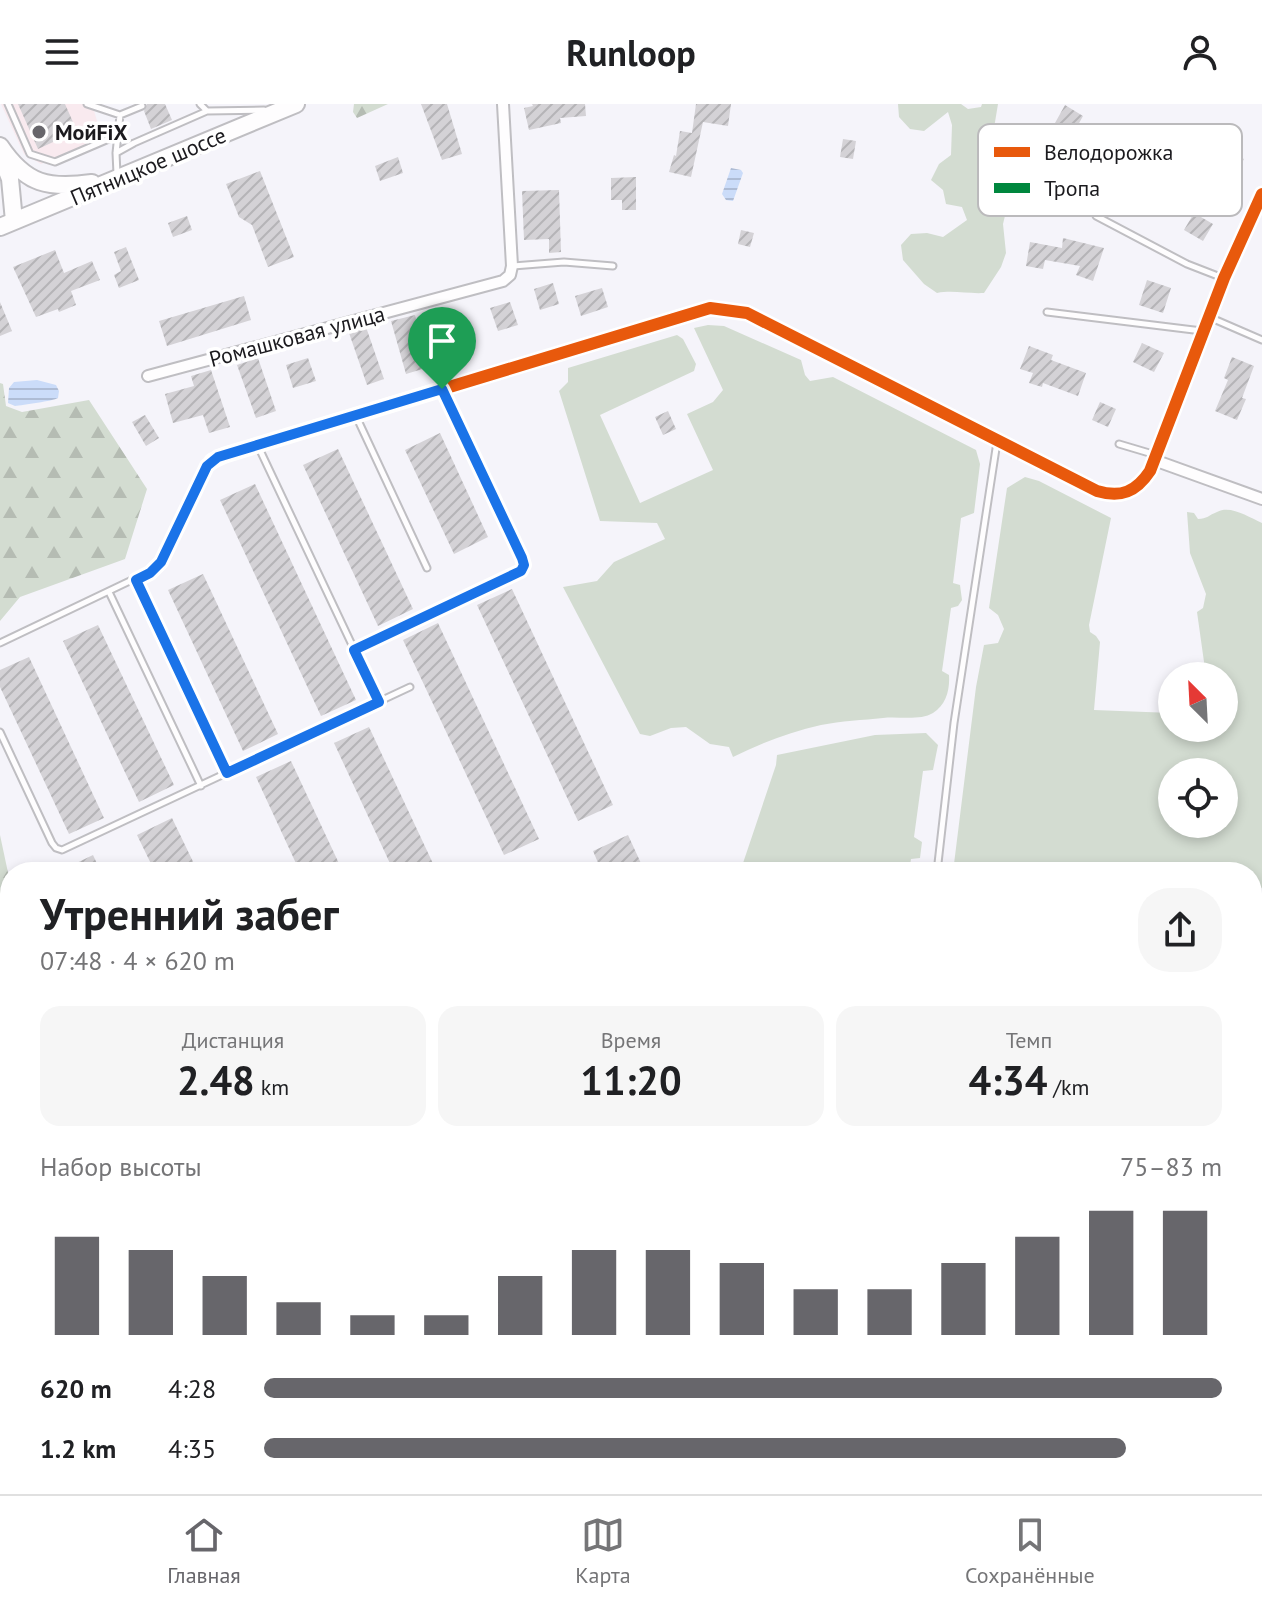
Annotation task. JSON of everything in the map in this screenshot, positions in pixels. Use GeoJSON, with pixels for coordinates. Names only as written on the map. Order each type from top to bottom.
{"type":"FeatureCollection","features":[{"type":"Feature","properties":{"kind":"main road","name":"Пятницкое шоссе"},"geometry":{"type":"LineString","coordinates":[[7,224],[290,106]]}},
{"type":"Feature","properties":{"kind":"main road"},"geometry":{"type":"LineString","coordinates":[[0,146],[17,166],[41,183],[73,186],[118,179]]}},
{"type":"Feature","properties":{"kind":"main road"},"geometry":{"type":"LineString","coordinates":[[0,152],[10,179],[7,224]]}},
{"type":"Feature","properties":{"kind":"main road"},"geometry":{"type":"LineString","coordinates":[[0,208],[7,224]]}},
{"type":"Feature","properties":{"kind":"street"},"geometry":{"type":"LineString","coordinates":[[503,104],[512,266]]}},
{"type":"Feature","properties":{"kind":"street"},"geometry":{"type":"LineString","coordinates":[[212,461],[710,308],[747,313],[997,442],[1110,495],[1134,490],[1143,481],[1155,458],[1224,278],[1262,194]]}},
{"type":"Feature","properties":{"kind":"street","name":"Ромашковая улица"},"geometry":{"type":"LineString","coordinates":[[148,376],[493,285],[510,275],[512,266]]}},
{"type":"Feature","properties":{"kind":"street"},"geometry":{"type":"LineString","coordinates":[[1155,458],[1262,499]]}},
{"type":"Feature","properties":{"kind":"lane"},"geometry":{"type":"LineString","coordinates":[[8,104],[30,154],[55,162],[118,135]]}},
{"type":"Feature","properties":{"kind":"lane"},"geometry":{"type":"LineString","coordinates":[[87,104],[120,115],[142,106]]}},
{"type":"Feature","properties":{"kind":"lane"},"geometry":{"type":"LineString","coordinates":[[200,104],[207,111]]}},
{"type":"Feature","properties":{"kind":"lane"},"geometry":{"type":"LineString","coordinates":[[116,153],[207,111],[238,112],[290,106]]}},
{"type":"Feature","properties":{"kind":"lane"},"geometry":{"type":"LineString","coordinates":[[118,179],[116,153],[120,115]]}},
{"type":"Feature","properties":{"kind":"lane"},"geometry":{"type":"LineString","coordinates":[[1096,216],[1187,264],[1224,278]]}},
{"type":"Feature","properties":{"kind":"lane"},"geometry":{"type":"LineString","coordinates":[[512,266],[564,262],[613,266]]}},
{"type":"Feature","properties":{"kind":"lane"},"geometry":{"type":"LineString","coordinates":[[1047,312],[1203,332]]}},
{"type":"Feature","properties":{"kind":"lane"},"geometry":{"type":"LineString","coordinates":[[1209,317],[1262,340]]}},
{"type":"Feature","properties":{"kind":"lane"},"geometry":{"type":"LineString","coordinates":[[354,650],[515,574],[524,565],[442,389]]}},
{"type":"Feature","properties":{"kind":"lane"},"geometry":{"type":"LineString","coordinates":[[355,415],[427,568]]}},
{"type":"Feature","properties":{"kind":"lane"},"geometry":{"type":"LineString","coordinates":[[938,862],[954,723],[997,442]]}},
{"type":"Feature","properties":{"kind":"lane"},"geometry":{"type":"LineString","coordinates":[[1119,444],[1155,458]]}},
{"type":"Feature","properties":{"kind":"lane"},"geometry":{"type":"LineString","coordinates":[[258,445],[379,702]]}},
{"type":"Feature","properties":{"kind":"lane"},"geometry":{"type":"LineString","coordinates":[[0,643],[150,573],[161,562],[212,461]]}},
{"type":"Feature","properties":{"kind":"lane"},"geometry":{"type":"LineString","coordinates":[[136,580],[227,773]]}},
{"type":"Feature","properties":{"kind":"lane"},"geometry":{"type":"LineString","coordinates":[[109,592],[201,786]]}},
{"type":"Feature","properties":{"kind":"lane"},"geometry":{"type":"LineString","coordinates":[[0,732],[56,848],[69,848],[410,687]]}},
{"type":"Feature","properties":{"kind":"shaded area"},"geometry":{"type":"Polygon","coordinates":[[[1,104],[92,104],[103,141],[41,164],[24,154],[1,104]]]}},
{"type":"Feature","properties":{"kind":"green space"},"geometry":{"type":"Polygon","coordinates":[[[354,104],[388,104],[357,118],[353,112],[354,104]]]}},
{"type":"Feature","properties":{"kind":"green space"},"geometry":{"type":"Polygon","coordinates":[[[898,104],[961,104],[968,109],[981,107],[982,104],[998,104],[995,124],[978,124],[978,216],[1005,216],[1006,253],[984,293],[937,293],[924,284],[903,260],[901,245],[911,234],[927,233],[943,237],[967,220],[962,207],[946,204],[943,190],[931,180],[939,164],[951,155],[952,125],[948,112],[924,131],[910,129],[899,117],[898,104]]]}},
{"type":"Feature","properties":{"kind":"green space"},"geometry":{"type":"Polygon","coordinates":[[[724,326],[801,360],[810,381],[833,377],[976,450],[980,464],[974,513],[961,518],[953,583],[960,585],[962,600],[958,606],[951,608],[942,671],[949,675],[949,686],[944,701],[933,713],[922,717],[821,725],[776,738],[733,757],[729,747],[710,744],[686,727],[671,728],[650,736],[640,734],[563,587],[597,581],[614,562],[665,539],[657,523],[600,521],[559,391],[568,382],[568,368],[677,335],[683,339],[696,364],[694,371],[600,415],[640,503],[713,470],[687,414],[713,402],[723,390],[694,328],[724,326]]]}},
{"type":"Feature","properties":{"kind":"green space"},"geometry":{"type":"Polygon","coordinates":[[[0,383],[3,384],[6,406],[22,412],[89,400],[147,489],[125,559],[20,597],[0,621],[0,383]]]}},
{"type":"Feature","properties":{"kind":"green space"},"geometry":{"type":"Polygon","coordinates":[[[1025,477],[1039,481],[1111,518],[1089,625],[1090,632],[1100,642],[1094,710],[1158,712],[1158,742],[1238,742],[1238,662],[1204,662],[1197,612],[1203,608],[1206,594],[1190,553],[1187,512],[1194,513],[1198,519],[1228,510],[1262,523],[1262,862],[954,862],[976,687],[984,645],[998,643],[1004,629],[998,615],[989,608],[1007,488],[1025,477]]]}},
{"type":"Feature","properties":{"kind":"green space"},"geometry":{"type":"Polygon","coordinates":[[[926,733],[938,745],[933,770],[923,771],[914,837],[922,842],[920,858],[911,859],[911,862],[743,862],[777,755],[875,735],[926,733]]]}},
{"type":"Feature","properties":{"kind":"green space"},"geometry":{"type":"Polygon","coordinates":[[[0,835],[6,862],[0,862],[0,835]]]}},
{"type":"Feature","properties":{"kind":"water"},"geometry":{"type":"Polygon","coordinates":[[[731,168],[743,173],[733,201],[726,200],[722,194],[731,168]]]}},
{"type":"Feature","properties":{"kind":"water"},"geometry":{"type":"Polygon","coordinates":[[[37,380],[56,385],[58,398],[15,406],[8,403],[9,388],[14,382],[37,380]]]}},
{"type":"Feature","properties":{"kind":"building"},"geometry":{"type":"Polygon","coordinates":[[[18,104],[65,104],[77,131],[38,149],[18,104]]]}},
{"type":"Feature","properties":{"kind":"building"},"geometry":{"type":"Polygon","coordinates":[[[147,104],[165,104],[172,120],[151,129],[144,111],[147,104]]]}},
{"type":"Feature","properties":{"kind":"building"},"geometry":{"type":"Polygon","coordinates":[[[421,104],[447,104],[462,154],[442,160],[421,104]]]}},
{"type":"Feature","properties":{"kind":"building"},"geometry":{"type":"Polygon","coordinates":[[[532,104],[585,104],[586,116],[560,118],[561,123],[529,130],[524,108],[532,104]]]}},
{"type":"Feature","properties":{"kind":"building"},"geometry":{"type":"Polygon","coordinates":[[[696,104],[731,104],[728,126],[703,122],[691,177],[669,172],[676,156],[680,131],[692,133],[696,104]]]}},
{"type":"Feature","properties":{"kind":"building"},"geometry":{"type":"Polygon","coordinates":[[[1065,105],[1083,116],[1079,124],[1055,123],[1065,105]]]}},
{"type":"Feature","properties":{"kind":"building"},"geometry":{"type":"Polygon","coordinates":[[[843,139],[856,141],[853,159],[840,157],[843,139]]]}},
{"type":"Feature","properties":{"kind":"building"},"geometry":{"type":"Polygon","coordinates":[[[398,157],[403,173],[380,181],[375,166],[398,157]]]}},
{"type":"Feature","properties":{"kind":"building"},"geometry":{"type":"Polygon","coordinates":[[[260,171],[294,257],[268,267],[252,225],[239,217],[226,184],[260,171]]]}},
{"type":"Feature","properties":{"kind":"building"},"geometry":{"type":"Polygon","coordinates":[[[636,177],[636,210],[622,210],[622,200],[611,200],[611,178],[636,177]]]}},
{"type":"Feature","properties":{"kind":"building"},"geometry":{"type":"Polygon","coordinates":[[[559,190],[561,252],[549,253],[549,239],[524,240],[522,191],[559,190]]]}},
{"type":"Feature","properties":{"kind":"building"},"geometry":{"type":"Polygon","coordinates":[[[187,216],[192,230],[173,237],[168,223],[187,216]]]}},
{"type":"Feature","properties":{"kind":"building"},"geometry":{"type":"Polygon","coordinates":[[[1192,216],[1199,216],[1213,224],[1203,241],[1184,230],[1192,216]]]}},
{"type":"Feature","properties":{"kind":"building"},"geometry":{"type":"Polygon","coordinates":[[[741,230],[754,233],[750,247],[738,244],[741,230]]]}},
{"type":"Feature","properties":{"kind":"building"},"geometry":{"type":"Polygon","coordinates":[[[1063,238],[1104,248],[1093,281],[1076,275],[1080,266],[1045,260],[1043,269],[1026,266],[1030,242],[1062,248],[1063,238]]]}},
{"type":"Feature","properties":{"kind":"building"},"geometry":{"type":"Polygon","coordinates":[[[126,247],[139,280],[119,288],[114,275],[121,271],[114,252],[126,247]]]}},
{"type":"Feature","properties":{"kind":"building"},"geometry":{"type":"Polygon","coordinates":[[[55,250],[64,273],[92,261],[100,280],[71,291],[76,305],[36,317],[13,267],[55,250]]]}},
{"type":"Feature","properties":{"kind":"building"},"geometry":{"type":"Polygon","coordinates":[[[1147,280],[1171,288],[1163,313],[1139,305],[1147,280]]]}},
{"type":"Feature","properties":{"kind":"building"},"geometry":{"type":"Polygon","coordinates":[[[553,283],[559,304],[540,310],[534,289],[553,283]]]}},
{"type":"Feature","properties":{"kind":"building"},"geometry":{"type":"Polygon","coordinates":[[[602,288],[608,307],[581,316],[575,296],[602,288]]]}},
{"type":"Feature","properties":{"kind":"building"},"geometry":{"type":"Polygon","coordinates":[[[244,296],[251,320],[167,346],[159,321],[244,296]]]}},
{"type":"Feature","properties":{"kind":"building"},"geometry":{"type":"Polygon","coordinates":[[[0,302],[12,331],[0,336],[0,302]]]}},
{"type":"Feature","properties":{"kind":"building"},"geometry":{"type":"Polygon","coordinates":[[[510,302],[518,325],[498,331],[490,308],[510,302]]]}},
{"type":"Feature","properties":{"kind":"building"},"geometry":{"type":"Polygon","coordinates":[[[415,315],[429,367],[406,374],[391,321],[415,315]]]}},
{"type":"Feature","properties":{"kind":"building"},"geometry":{"type":"Polygon","coordinates":[[[366,327],[384,379],[367,385],[349,333],[366,327]]]}},
{"type":"Feature","properties":{"kind":"building"},"geometry":{"type":"Polygon","coordinates":[[[1142,343],[1164,353],[1154,372],[1133,362],[1142,343]]]}},
{"type":"Feature","properties":{"kind":"building"},"geometry":{"type":"Polygon","coordinates":[[[1029,346],[1053,355],[1051,360],[1086,373],[1078,396],[1043,383],[1042,387],[1029,383],[1033,373],[1020,369],[1029,346]]]}},
{"type":"Feature","properties":{"kind":"building"},"geometry":{"type":"Polygon","coordinates":[[[1232,357],[1254,366],[1237,420],[1215,411],[1228,380],[1224,378],[1232,357]]]}},
{"type":"Feature","properties":{"kind":"building"},"geometry":{"type":"Polygon","coordinates":[[[258,358],[276,411],[256,418],[237,365],[258,358]]]}},
{"type":"Feature","properties":{"kind":"building"},"geometry":{"type":"Polygon","coordinates":[[[308,358],[316,381],[293,388],[286,365],[308,358]]]}},
{"type":"Feature","properties":{"kind":"building"},"geometry":{"type":"Polygon","coordinates":[[[211,370],[230,427],[209,433],[203,415],[173,423],[165,394],[194,386],[191,376],[211,370]]]}},
{"type":"Feature","properties":{"kind":"building"},"geometry":{"type":"Polygon","coordinates":[[[1100,402],[1116,409],[1108,427],[1092,420],[1100,402]]]}},
{"type":"Feature","properties":{"kind":"building"},"geometry":{"type":"Polygon","coordinates":[[[668,411],[676,429],[663,435],[655,417],[668,411]]]}},
{"type":"Feature","properties":{"kind":"building"},"geometry":{"type":"Polygon","coordinates":[[[145,415],[159,438],[146,446],[132,422],[145,415]]]}},
{"type":"Feature","properties":{"kind":"building"},"geometry":{"type":"Polygon","coordinates":[[[440,433],[488,537],[454,554],[405,450],[440,433]]]}},
{"type":"Feature","properties":{"kind":"building"},"geometry":{"type":"Polygon","coordinates":[[[338,449],[413,609],[378,626],[303,465],[338,449]]]}},
{"type":"Feature","properties":{"kind":"building"},"geometry":{"type":"Polygon","coordinates":[[[255,484],[356,700],[321,716],[220,500],[255,484]]]}},
{"type":"Feature","properties":{"kind":"building"},"geometry":{"type":"Polygon","coordinates":[[[203,574],[278,734],[243,751],[168,590],[203,574]]]}},
{"type":"Feature","properties":{"kind":"building"},"geometry":{"type":"Polygon","coordinates":[[[512,589],[613,805],[578,821],[477,605],[512,589]]]}},
{"type":"Feature","properties":{"kind":"building"},"geometry":{"type":"Polygon","coordinates":[[[438,623],[539,839],[504,855],[403,640],[438,623]]]}},
{"type":"Feature","properties":{"kind":"building"},"geometry":{"type":"Polygon","coordinates":[[[98,625],[174,785],[139,802],[63,641],[98,625]]]}},
{"type":"Feature","properties":{"kind":"building"},"geometry":{"type":"Polygon","coordinates":[[[29,657],[104,818],[69,834],[0,687],[0,670],[29,657]]]}},
{"type":"Feature","properties":{"kind":"building"},"geometry":{"type":"Polygon","coordinates":[[[369,727],[432,862],[389,862],[334,743],[369,727]]]}},
{"type":"Feature","properties":{"kind":"building"},"geometry":{"type":"Polygon","coordinates":[[[291,761],[338,862],[295,862],[256,777],[291,761]]]}},
{"type":"Feature","properties":{"kind":"building"},"geometry":{"type":"Polygon","coordinates":[[[172,818],[193,862],[150,862],[137,835],[172,818]]]}},
{"type":"Feature","properties":{"kind":"building"},"geometry":{"type":"Polygon","coordinates":[[[628,835],[640,862],[598,862],[593,851],[628,835]]]}},
{"type":"Feature","properties":{"kind":"building"},"geometry":{"type":"Polygon","coordinates":[[[93,855],[96,862],[79,862],[93,855]]]}},
{"type":"Feature","properties":{"kind":"cycle path"},"geometry":{"type":"LineString","coordinates":[[212,461],[710,308],[747,313],[1097,491],[1113,494],[1127,492],[1150,471],[1224,278],[1262,194]]}},
{"type":"Feature","properties":{"kind":"place","name":"МойFiX"},"geometry":{"type":"Point","coordinates":[39,132]}},
{"type":"Feature","properties":{"kind":"route"},"geometry":{"type":"LineString","coordinates":[[442,389],[522,558],[524,565],[521,571],[354,650],[379,702],[227,773],[136,580],[157,568],[161,562],[207,466],[218,457],[442,389]]}}]}
